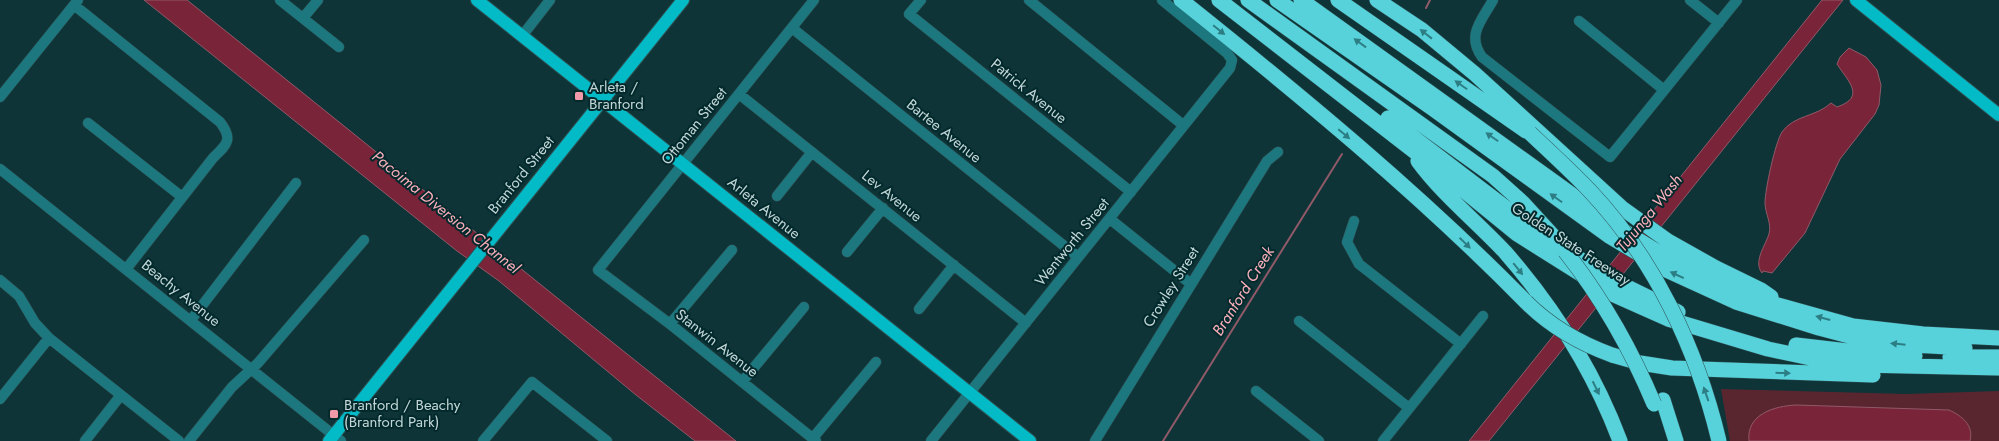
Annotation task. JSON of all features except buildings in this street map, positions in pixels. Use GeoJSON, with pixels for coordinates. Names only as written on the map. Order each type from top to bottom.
{"type":"FeatureCollection","features":[{"type":"Feature","properties":{"kind":"highway"},"geometry":{"type":"LineString","coordinates":[[1181,0],[1249,54],[1381,165],[1444,222],[1545,319],[1566,334],[1588,346],[1612,355],[1656,366],[1734,372],[1903,376],[1999,373]]}},
{"type":"Feature","properties":{"kind":"highway","name":"Golden State Freeway"},"geometry":{"type":"LineString","coordinates":[[1219,0],[1517,234],[1668,319],[1768,349],[1815,359],[1860,365],[1999,368]]}},
{"type":"Feature","properties":{"kind":"highway"},"geometry":{"type":"LineString","coordinates":[[1234,0],[1526,225],[1573,256],[1594,276]]}},
{"type":"Feature","properties":{"kind":"highway"},"geometry":{"type":"LineString","coordinates":[[1248,0],[1493,176],[1570,250]]}},
{"type":"Feature","properties":{"kind":"highway"},"geometry":{"type":"LineString","coordinates":[[1262,0],[1499,169],[1536,204],[1570,250],[1616,306],[1635,340],[1658,402],[1676,441]]}},
{"type":"Feature","properties":{"kind":"highway"},"geometry":{"type":"LineString","coordinates":[[1277,0],[1613,232],[1657,259],[1736,302],[1775,316],[1854,337],[1896,344],[1999,350]]}},
{"type":"Feature","properties":{"kind":"highway"},"geometry":{"type":"LineString","coordinates":[[1301,0],[1613,232]]}},
{"type":"Feature","properties":{"kind":"highway"},"geometry":{"type":"LineString","coordinates":[[1338,0],[1530,133],[1590,191],[1612,217],[1644,261],[1674,315],[1692,354],[1712,413],[1719,441]]}},
{"type":"Feature","properties":{"kind":"highway"},"geometry":{"type":"LineString","coordinates":[[1377,0],[1422,30],[1475,74],[1622,208],[1668,240],[1716,268],[1761,290],[1785,308]]}},
{"type":"Feature","properties":{"kind":"highway"},"geometry":{"type":"LineString","coordinates":[[1407,147],[1432,180],[1505,253],[1559,324],[1601,399],[1620,441]]}},
{"type":"Feature","properties":{"kind":"highway"},"geometry":{"type":"LineString","coordinates":[[1657,259],[1785,308],[1853,326],[1923,334],[1999,338]]}},
{"type":"Feature","properties":{"kind":"highway"},"geometry":{"type":"LineString","coordinates":[[1618,290],[1686,316],[1779,342],[1811,348],[1874,354],[1999,357]]}},
{"type":"Feature","properties":{"kind":"highway"},"geometry":{"type":"LineString","coordinates":[[1923,334],[1999,328]]}},
{"type":"Feature","properties":{"kind":"highway"},"geometry":{"type":"LineString","coordinates":[[1658,402],[1666,441]]}},
{"type":"Feature","properties":{"kind":"main road","name":"Arleta Avenue"},"geometry":{"type":"LineString","coordinates":[[477,0],[1030,441]]}},
{"type":"Feature","properties":{"kind":"main road","name":"Branford Street"},"geometry":{"type":"LineString","coordinates":[[334,439],[488,242],[683,0]]}},
{"type":"Feature","properties":{"kind":"main road"},"geometry":{"type":"LineString","coordinates":[[1856,0],[1999,115]]}},
{"type":"Feature","properties":{"kind":"street"},"geometry":{"type":"LineString","coordinates":[[280,0],[339,47]]}},
{"type":"Feature","properties":{"kind":"street"},"geometry":{"type":"LineString","coordinates":[[303,18],[318,0]]}},
{"type":"Feature","properties":{"kind":"street"},"geometry":{"type":"LineString","coordinates":[[522,36],[550,0]]}},
{"type":"Feature","properties":{"kind":"street","name":"Ottoman Street"},"geometry":{"type":"LineString","coordinates":[[598,270],[814,0]]}},
{"type":"Feature","properties":{"kind":"street","name":"Patrick Avenue"},"geometry":{"type":"LineString","coordinates":[[920,0],[909,14],[1131,192]]}},
{"type":"Feature","properties":{"kind":"street"},"geometry":{"type":"LineString","coordinates":[[1029,0],[1184,125]]}},
{"type":"Feature","properties":{"kind":"street","name":"Wentworth Street"},"geometry":{"type":"LineString","coordinates":[[931,441],[1230,68],[1232,60],[1227,53],[1162,0]]}},
{"type":"Feature","properties":{"kind":"street"},"geometry":{"type":"LineString","coordinates":[[1493,0],[1476,30],[1474,39],[1475,48],[1478,53],[1610,157],[1737,0]]}},
{"type":"Feature","properties":{"kind":"street"},"geometry":{"type":"LineString","coordinates":[[1690,0],[1719,23]]}},
{"type":"Feature","properties":{"kind":"street"},"geometry":{"type":"LineString","coordinates":[[0,97],[76,3],[220,122],[227,132],[228,142],[127,268]]}},
{"type":"Feature","properties":{"kind":"street"},"geometry":{"type":"LineString","coordinates":[[1579,20],[1664,90]]}},
{"type":"Feature","properties":{"kind":"street","name":"Bartee Avenue"},"geometry":{"type":"LineString","coordinates":[[792,28],[1078,257]]}},
{"type":"Feature","properties":{"kind":"street","name":"Lev Avenue"},"geometry":{"type":"LineString","coordinates":[[739,94],[1026,323]]}},
{"type":"Feature","properties":{"kind":"street"},"geometry":{"type":"LineString","coordinates":[[88,122],[182,197]]}},
{"type":"Feature","properties":{"kind":"street"},"geometry":{"type":"LineString","coordinates":[[776,196],[812,152]]}},
{"type":"Feature","properties":{"kind":"street","name":"Crowley Street"},"geometry":{"type":"LineString","coordinates":[[1095,441],[1267,161],[1278,152]]}},
{"type":"Feature","properties":{"kind":"street","name":"Beachy Avenue"},"geometry":{"type":"LineString","coordinates":[[0,169],[127,268],[334,439]]}},
{"type":"Feature","properties":{"kind":"street"},"geometry":{"type":"LineString","coordinates":[[191,320],[296,183]]}},
{"type":"Feature","properties":{"kind":"street"},"geometry":{"type":"LineString","coordinates":[[847,252],[883,208]]}},
{"type":"Feature","properties":{"kind":"street"},"geometry":{"type":"LineString","coordinates":[[1110,219],[1191,284]]}},
{"type":"Feature","properties":{"kind":"street"},"geometry":{"type":"LineString","coordinates":[[1354,221],[1348,242],[1359,264],[1461,344]]}},
{"type":"Feature","properties":{"kind":"street"},"geometry":{"type":"LineString","coordinates":[[189,441],[232,387],[251,369],[364,240]]}},
{"type":"Feature","properties":{"kind":"street"},"geometry":{"type":"LineString","coordinates":[[670,324],[732,250]]}},
{"type":"Feature","properties":{"kind":"street"},"geometry":{"type":"LineString","coordinates":[[919,310],[954,265]]}},
{"type":"Feature","properties":{"kind":"street","name":"Stanwin Avenue"},"geometry":{"type":"LineString","coordinates":[[598,270],[670,324],[814,440]]}},
{"type":"Feature","properties":{"kind":"street"},"geometry":{"type":"LineString","coordinates":[[0,280],[19,296],[35,323],[49,338],[179,441]]}},
{"type":"Feature","properties":{"kind":"street"},"geometry":{"type":"LineString","coordinates":[[742,382],[804,307]]}},
{"type":"Feature","properties":{"kind":"street"},"geometry":{"type":"LineString","coordinates":[[1383,441],[1483,316]]}},
{"type":"Feature","properties":{"kind":"street"},"geometry":{"type":"LineString","coordinates":[[1299,321],[1409,408]]}},
{"type":"Feature","properties":{"kind":"street"},"geometry":{"type":"LineString","coordinates":[[0,399],[49,338]]}},
{"type":"Feature","properties":{"kind":"street"},"geometry":{"type":"LineString","coordinates":[[814,440],[876,362]]}},
{"type":"Feature","properties":{"kind":"street"},"geometry":{"type":"LineString","coordinates":[[483,441],[532,382],[607,441]]}},
{"type":"Feature","properties":{"kind":"street"},"geometry":{"type":"LineString","coordinates":[[1256,391],[1319,441]]}},
{"type":"Feature","properties":{"kind":"street"},"geometry":{"type":"LineString","coordinates":[[84,441],[121,395]]}},
{"type":"Feature","properties":{"kind":"shaded area"},"geometry":{"type":"Polygon","coordinates":[[[1721,389],[1906,394],[1999,391],[1999,441],[1730,441],[1721,389]]]}},
{"type":"Feature","properties":{"kind":"water","name":"Pacoima Diversion Channel"},"geometry":{"type":"Polygon","coordinates":[[[144,0],[187,0],[736,441],[695,441],[636,395],[499,281],[457,251],[144,0]]]}},
{"type":"Feature","properties":{"kind":"water"},"geometry":{"type":"Polygon","coordinates":[[[1822,0],[1843,0],[1489,441],[1469,441],[1822,0]]]}},
{"type":"Feature","properties":{"kind":"water"},"geometry":{"type":"Polygon","coordinates":[[[1849,48],[1866,57],[1877,70],[1881,85],[1879,105],[1875,114],[1840,159],[1805,233],[1772,273],[1763,271],[1762,273],[1759,259],[1770,230],[1765,197],[1779,138],[1787,126],[1793,122],[1825,108],[1831,103],[1837,107],[1846,103],[1851,98],[1852,88],[1837,64],[1840,57],[1849,48]]]}},
{"type":"Feature","properties":{"kind":"water"},"geometry":{"type":"Polygon","coordinates":[[[1796,405],[1949,410],[1958,415],[1969,426],[1970,441],[1749,441],[1749,432],[1752,424],[1763,413],[1779,407],[1796,405]]]}},
{"type":"Feature","properties":{"kind":"waterway","name":"Branford Creek"},"geometry":{"type":"LineString","coordinates":[[1426,8],[1430,0]]}},
{"type":"Feature","properties":{"kind":"waterway","name":"Branford Creek"},"geometry":{"type":"LineString","coordinates":[[1163,441],[1342,154]]}},
{"type":"Feature","properties":{"kind":"place","name":"Arleta / Branford"},"geometry":{"type":"Point","coordinates":[579,96]}},
{"type":"Feature","properties":{"kind":"place","name":"Branford / Beachy (Branford Park)"},"geometry":{"type":"Point","coordinates":[334,414]}},
{"type":"Feature","properties":{"kind":"water label","name":"Tujunga Wash"},"geometry":{"type":"Point","coordinates":[1649,213]}}]}
